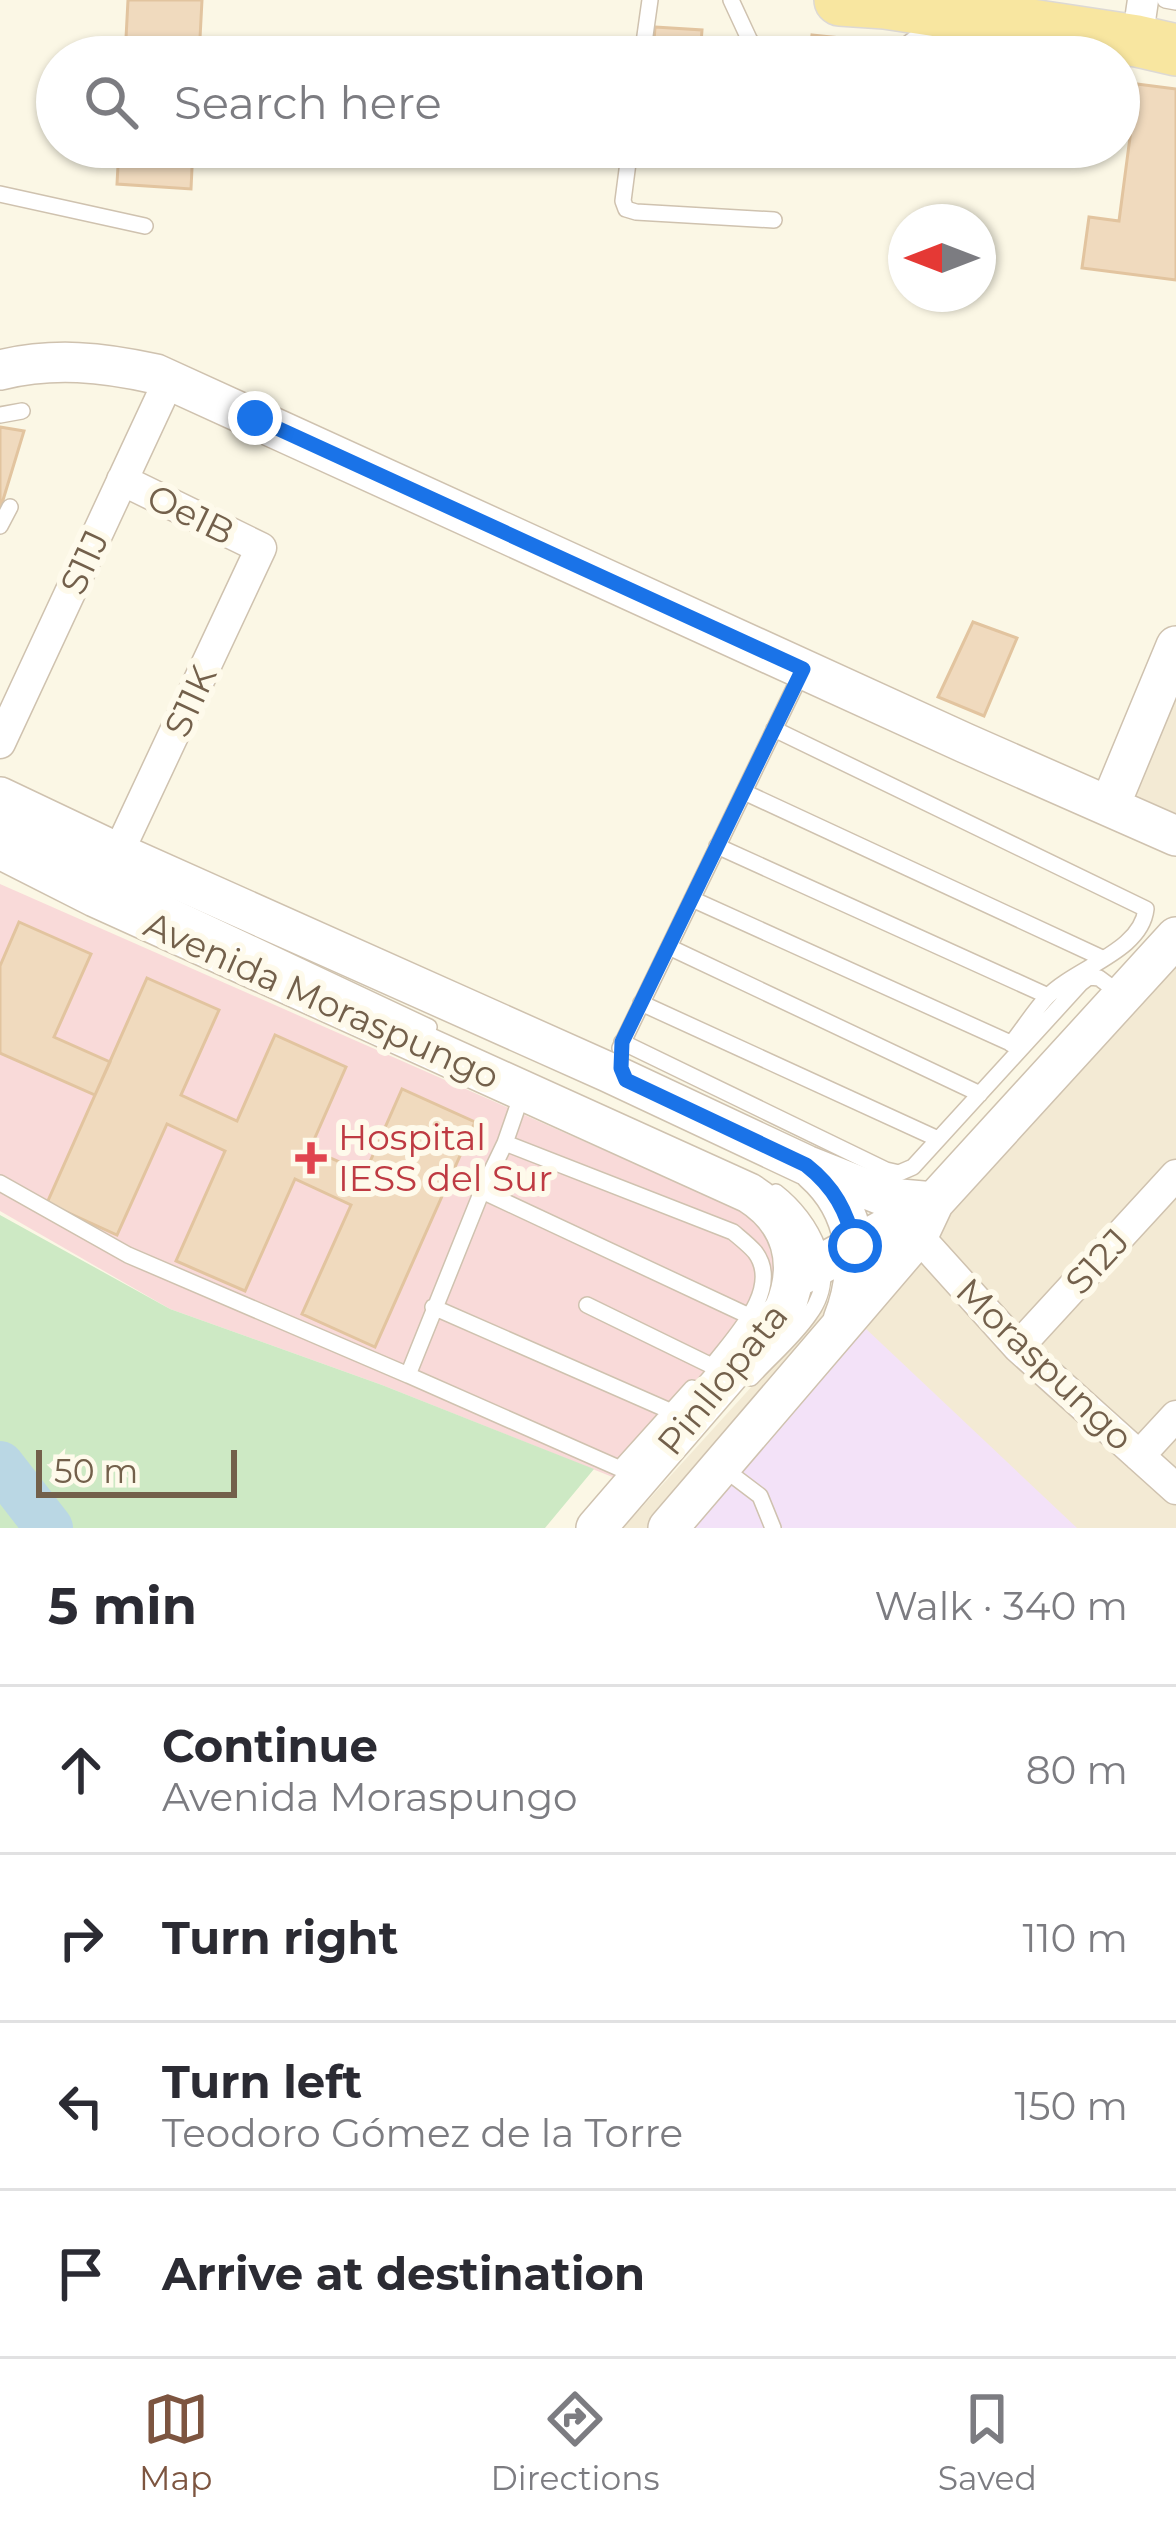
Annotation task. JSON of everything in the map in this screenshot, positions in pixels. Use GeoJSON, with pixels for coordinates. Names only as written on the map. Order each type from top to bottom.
{"type":"FeatureCollection","features":[{"type":"Feature","properties":{"kind":"main road"},"geometry":{"type":"LineString","coordinates":[[840,0],[950,13],[1148,22]]}},
{"type":"Feature","properties":{"kind":"street"},"geometry":{"type":"LineString","coordinates":[[0,370],[80,361],[156,374],[1176,836]]}},
{"type":"Feature","properties":{"kind":"street","name":"S11J"},"geometry":{"type":"LineString","coordinates":[[0,743],[170,380]]}},
{"type":"Feature","properties":{"kind":"street","name":"Oe1B"},"geometry":{"type":"LineString","coordinates":[[122,480],[261,548]]}},
{"type":"Feature","properties":{"kind":"street","name":"S11K"},"geometry":{"type":"LineString","coordinates":[[118,853],[261,548]]}},
{"type":"Feature","properties":{"kind":"street"},"geometry":{"type":"LineString","coordinates":[[1110,805],[1176,646]]}},
{"type":"Feature","properties":{"kind":"street","name":"Avenida Moraspungo"},"geometry":{"type":"LineString","coordinates":[[0,801],[619,1065],[830,1186],[846,1214],[829,1253],[793,1254],[774,1212],[748,1193],[529,1084],[95,897],[0,849]]}},
{"type":"Feature","properties":{"kind":"street","name":"Pinllopata"},"geometry":{"type":"LineString","coordinates":[[668,1528],[831,1340],[926,1219],[1176,937]]}},
{"type":"Feature","properties":{"kind":"street","name":"Avenida Moraspungo"},"geometry":{"type":"LineString","coordinates":[[798,1170],[889,1198],[926,1219]]}},
{"type":"Feature","properties":{"kind":"street","name":"S12J"},"geometry":{"type":"LineString","coordinates":[[1018,1347],[1176,1175]]}},
{"type":"Feature","properties":{"kind":"street","name":"Pinllopata"},"geometry":{"type":"LineString","coordinates":[[596,1528],[631,1473],[775,1324],[829,1253],[926,1219]]}},
{"type":"Feature","properties":{"kind":"street","name":"Moraspungo"},"geometry":{"type":"LineString","coordinates":[[926,1219],[1018,1347],[1176,1489]]}},
{"type":"Feature","properties":{"kind":"street","name":"Pinllopata"},"geometry":{"type":"LineString","coordinates":[[829,1253],[854,1285],[831,1340]]}},
{"type":"Feature","properties":{"kind":"street"},"geometry":{"type":"LineString","coordinates":[[1139,1456],[1176,1416]]}},
{"type":"Feature","properties":{"kind":"lane"},"geometry":{"type":"LineString","coordinates":[[645,36],[650,0]]}},
{"type":"Feature","properties":{"kind":"lane"},"geometry":{"type":"LineString","coordinates":[[731,0],[748,36]]}},
{"type":"Feature","properties":{"kind":"lane"},"geometry":{"type":"LineString","coordinates":[[1148,22],[1176,2]]}},
{"type":"Feature","properties":{"kind":"lane"},"geometry":{"type":"LineString","coordinates":[[918,36],[950,13]]}},
{"type":"Feature","properties":{"kind":"lane"},"geometry":{"type":"LineString","coordinates":[[627,168],[626,209],[774,220]]}},
{"type":"Feature","properties":{"kind":"lane"},"geometry":{"type":"LineString","coordinates":[[0,194],[145,226]]}},
{"type":"Feature","properties":{"kind":"lane"},"geometry":{"type":"LineString","coordinates":[[0,416],[22,411]]}},
{"type":"Feature","properties":{"kind":"lane"},"geometry":{"type":"LineString","coordinates":[[0,526],[10,507]]}},
{"type":"Feature","properties":{"kind":"lane"},"geometry":{"type":"LineString","coordinates":[[774,729],[1146,909],[1143,926],[1121,950],[1048,996],[980,1094],[913,1167],[899,1173],[619,1065],[641,1003],[803,669]]}},
{"type":"Feature","properties":{"kind":"lane"},"geometry":{"type":"LineString","coordinates":[[744,792],[1102,958]]}},
{"type":"Feature","properties":{"kind":"lane"},"geometry":{"type":"LineString","coordinates":[[0,801],[772,1164],[798,1170]]}},
{"type":"Feature","properties":{"kind":"lane"},"geometry":{"type":"LineString","coordinates":[[0,825],[449,1036]]}},
{"type":"Feature","properties":{"kind":"lane"},"geometry":{"type":"LineString","coordinates":[[717,846],[1048,996]]}},
{"type":"Feature","properties":{"kind":"lane"},"geometry":{"type":"LineString","coordinates":[[692,898],[1016,1046]]}},
{"type":"Feature","properties":{"kind":"lane"},"geometry":{"type":"LineString","coordinates":[[668,947],[980,1094]]}},
{"type":"Feature","properties":{"kind":"lane"},"geometry":{"type":"LineString","coordinates":[[1016,1046],[1089,977],[1099,978],[1122,995]]}},
{"type":"Feature","properties":{"kind":"lane"},"geometry":{"type":"LineString","coordinates":[[641,1003],[938,1139]]}},
{"type":"Feature","properties":{"kind":"lane"},"geometry":{"type":"LineString","coordinates":[[408,1375],[529,1084]]}},
{"type":"Feature","properties":{"kind":"lane"},"geometry":{"type":"LineString","coordinates":[[0,1183],[128,1255],[631,1473],[670,1411],[712,1366],[748,1316],[761,1294],[764,1272],[757,1255],[733,1232],[506,1143]]}},
{"type":"Feature","properties":{"kind":"lane"},"geometry":{"type":"LineString","coordinates":[[482,1191],[748,1316]]}},
{"type":"Feature","properties":{"kind":"lane"},"geometry":{"type":"LineString","coordinates":[[608,1528],[810,1315],[829,1253]]}},
{"type":"Feature","properties":{"kind":"lane"},"geometry":{"type":"LineString","coordinates":[[657,1528],[802,1364],[825,1328],[838,1297],[829,1253]]}},
{"type":"Feature","properties":{"kind":"lane"},"geometry":{"type":"LineString","coordinates":[[587,1305],[712,1366]]}},
{"type":"Feature","properties":{"kind":"lane"},"geometry":{"type":"LineString","coordinates":[[434,1307],[670,1411]]}},
{"type":"Feature","properties":{"kind":"lane"},"geometry":{"type":"LineString","coordinates":[[721,1467],[760,1496],[773,1528]]}},
{"type":"Feature","properties":{"kind":"shaded area"},"geometry":{"type":"Polygon","coordinates":[[[1176,648],[1176,842],[1109,819],[1176,648]]]}},
{"type":"Feature","properties":{"kind":"shaded area","name":"Hospital IESS del Sur"},"geometry":{"type":"Polygon","coordinates":[[[0,884],[747,1213],[766,1237],[775,1268],[773,1298],[620,1480],[382,1385],[170,1309],[0,1211],[0,884]]]}},
{"type":"Feature","properties":{"kind":"shaded area"},"geometry":{"type":"Polygon","coordinates":[[[1176,920],[1176,1528],[623,1528],[1176,920]]]}},
{"type":"Feature","properties":{"kind":"shaded area"},"geometry":{"type":"Polygon","coordinates":[[[864,1327],[1077,1528],[694,1528],[864,1327]]]}},
{"type":"Feature","properties":{"kind":"green space"},"geometry":{"type":"Polygon","coordinates":[[[0,1215],[170,1309],[382,1385],[594,1469],[545,1528],[0,1528],[0,1215]]]}},
{"type":"Feature","properties":{"kind":"building"},"geometry":{"type":"Polygon","coordinates":[[[128,0],[202,0],[200,36],[126,36],[128,0]]]}},
{"type":"Feature","properties":{"kind":"building"},"geometry":{"type":"Polygon","coordinates":[[[655,27],[702,30],[702,36],[654,36],[655,27]]]}},
{"type":"Feature","properties":{"kind":"building"},"geometry":{"type":"Polygon","coordinates":[[[1140,84],[1176,89],[1176,280],[1082,268],[1089,217],[1119,221],[1126,168],[1140,168],[1140,84]]]}},
{"type":"Feature","properties":{"kind":"building"},"geometry":{"type":"Polygon","coordinates":[[[118,168],[192,168],[191,189],[117,184],[118,168]]]}},
{"type":"Feature","properties":{"kind":"building"},"geometry":{"type":"Polygon","coordinates":[[[0,427],[24,431],[0,510],[0,427]]]}},
{"type":"Feature","properties":{"kind":"building"},"geometry":{"type":"Polygon","coordinates":[[[973,622],[1017,638],[984,716],[938,697],[973,622]]]}},
{"type":"Feature","properties":{"kind":"building"},"geometry":{"type":"Polygon","coordinates":[[[19,922],[91,954],[54,1037],[110,1062],[95,1095],[0,1053],[0,966],[19,922]]]}},
{"type":"Feature","properties":{"kind":"building","name":"Hospital IESS del Sur"},"geometry":{"type":"Polygon","coordinates":[[[147,978],[219,1010],[181,1095],[237,1121],[275,1035],[346,1067],[310,1149],[365,1173],[402,1089],[475,1122],[375,1347],[302,1314],[351,1205],[295,1179],[245,1291],[176,1261],[225,1151],[167,1124],[117,1235],[47,1203],[147,978]]]}},
{"type":"Feature","properties":{"kind":"waterway"},"geometry":{"type":"LineString","coordinates":[[0,1465],[49,1528]]}},
{"type":"Feature","properties":{"kind":"place","name":"Hospital IESS del Sur"},"geometry":{"type":"Point","coordinates":[311,1158]}},
{"type":"Feature","properties":{"kind":"route"},"geometry":{"type":"LineString","coordinates":[[255,418],[803,669],[622,1042],[621,1068],[626,1080],[819,1174],[839,1199],[855,1246]]}}]}
